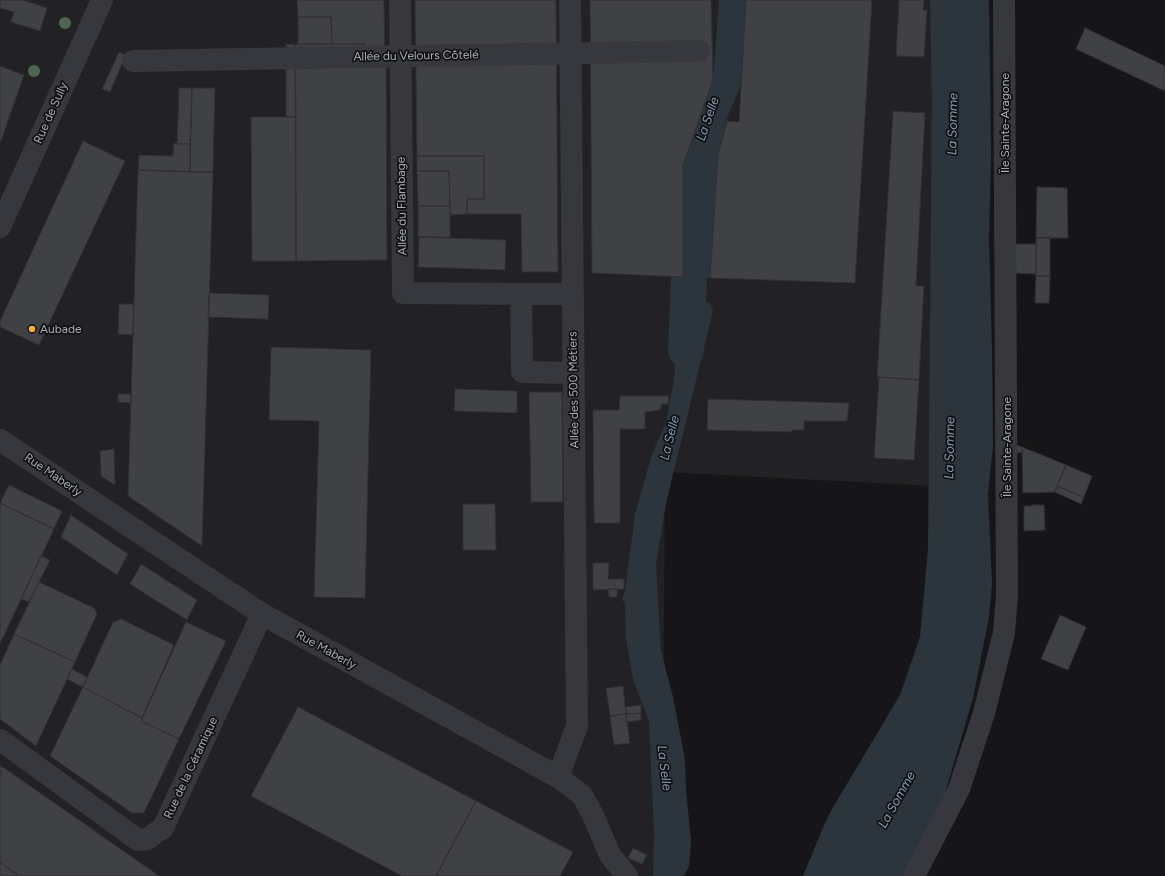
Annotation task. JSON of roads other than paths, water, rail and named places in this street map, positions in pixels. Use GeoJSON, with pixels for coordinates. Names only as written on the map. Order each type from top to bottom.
{"type":"FeatureCollection","features":[{"type":"Feature","properties":{"kind":"street","name":"Rue de Sully"},"geometry":{"type":"LineString","coordinates":[[0,227],[102,0]]}},
{"type":"Feature","properties":{"kind":"street","name":"Allée du Flambage"},"geometry":{"type":"LineString","coordinates":[[400,0],[402,293],[522,294]]}},
{"type":"Feature","properties":{"kind":"street","name":"Allée des 500 Métiers"},"geometry":{"type":"LineString","coordinates":[[558,777],[577,726],[570,0]]}},
{"type":"Feature","properties":{"kind":"street","name":"Île Sainte-Aragone"},"geometry":{"type":"LineString","coordinates":[[914,876],[959,788],[984,713],[1005,626],[1008,588],[1004,0]]}},
{"type":"Feature","properties":{"kind":"street","name":"Allée du Velours Côtelé"},"geometry":{"type":"LineString","coordinates":[[133,61],[699,51]]}},
{"type":"Feature","properties":{"kind":"street"},"geometry":{"type":"LineString","coordinates":[[573,294],[522,294],[522,372],[574,373]]}},
{"type":"Feature","properties":{"kind":"street","name":"Rue Maberly"},"geometry":{"type":"LineString","coordinates":[[0,440],[262,614],[558,777],[582,795],[593,815],[610,855],[626,876]]}},
{"type":"Feature","properties":{"kind":"street","name":"Rue de la Céramique"},"geometry":{"type":"LineString","coordinates":[[0,740],[138,840],[147,839],[163,828],[262,614]]}},
{"type":"Feature","properties":{"kind":"water"},"geometry":{"type":"Polygon","coordinates":[[[719,0],[746,0],[741,84],[726,121],[718,156],[710,278],[683,277],[683,165],[713,80],[719,0]]]}},
{"type":"Feature","properties":{"kind":"water","name":"La Somme"},"geometry":{"type":"Polygon","coordinates":[[[930,0],[989,0],[991,154],[989,239],[993,445],[988,495],[992,584],[989,617],[973,698],[945,793],[903,876],[803,876],[832,809],[900,695],[920,637],[928,549],[932,98],[930,0]]]}},
{"type":"Feature","properties":{"kind":"water"},"geometry":{"type":"Polygon","coordinates":[[[685,301],[709,302],[713,311],[666,503],[656,565],[661,651],[673,697],[685,760],[686,790],[691,841],[689,866],[684,876],[653,876],[654,833],[649,721],[633,680],[626,638],[625,604],[622,599],[625,591],[635,514],[652,454],[666,423],[674,380],[678,331],[685,301]]]}},
{"type":"Feature","properties":{"kind":"waterway","name":"La Selle"},"geometry":{"type":"LineString","coordinates":[[686,350],[691,227]]}},
{"type":"Feature","properties":{"kind":"place","name":"Aubade"},"geometry":{"type":"Point","coordinates":[32,329]}}]}
